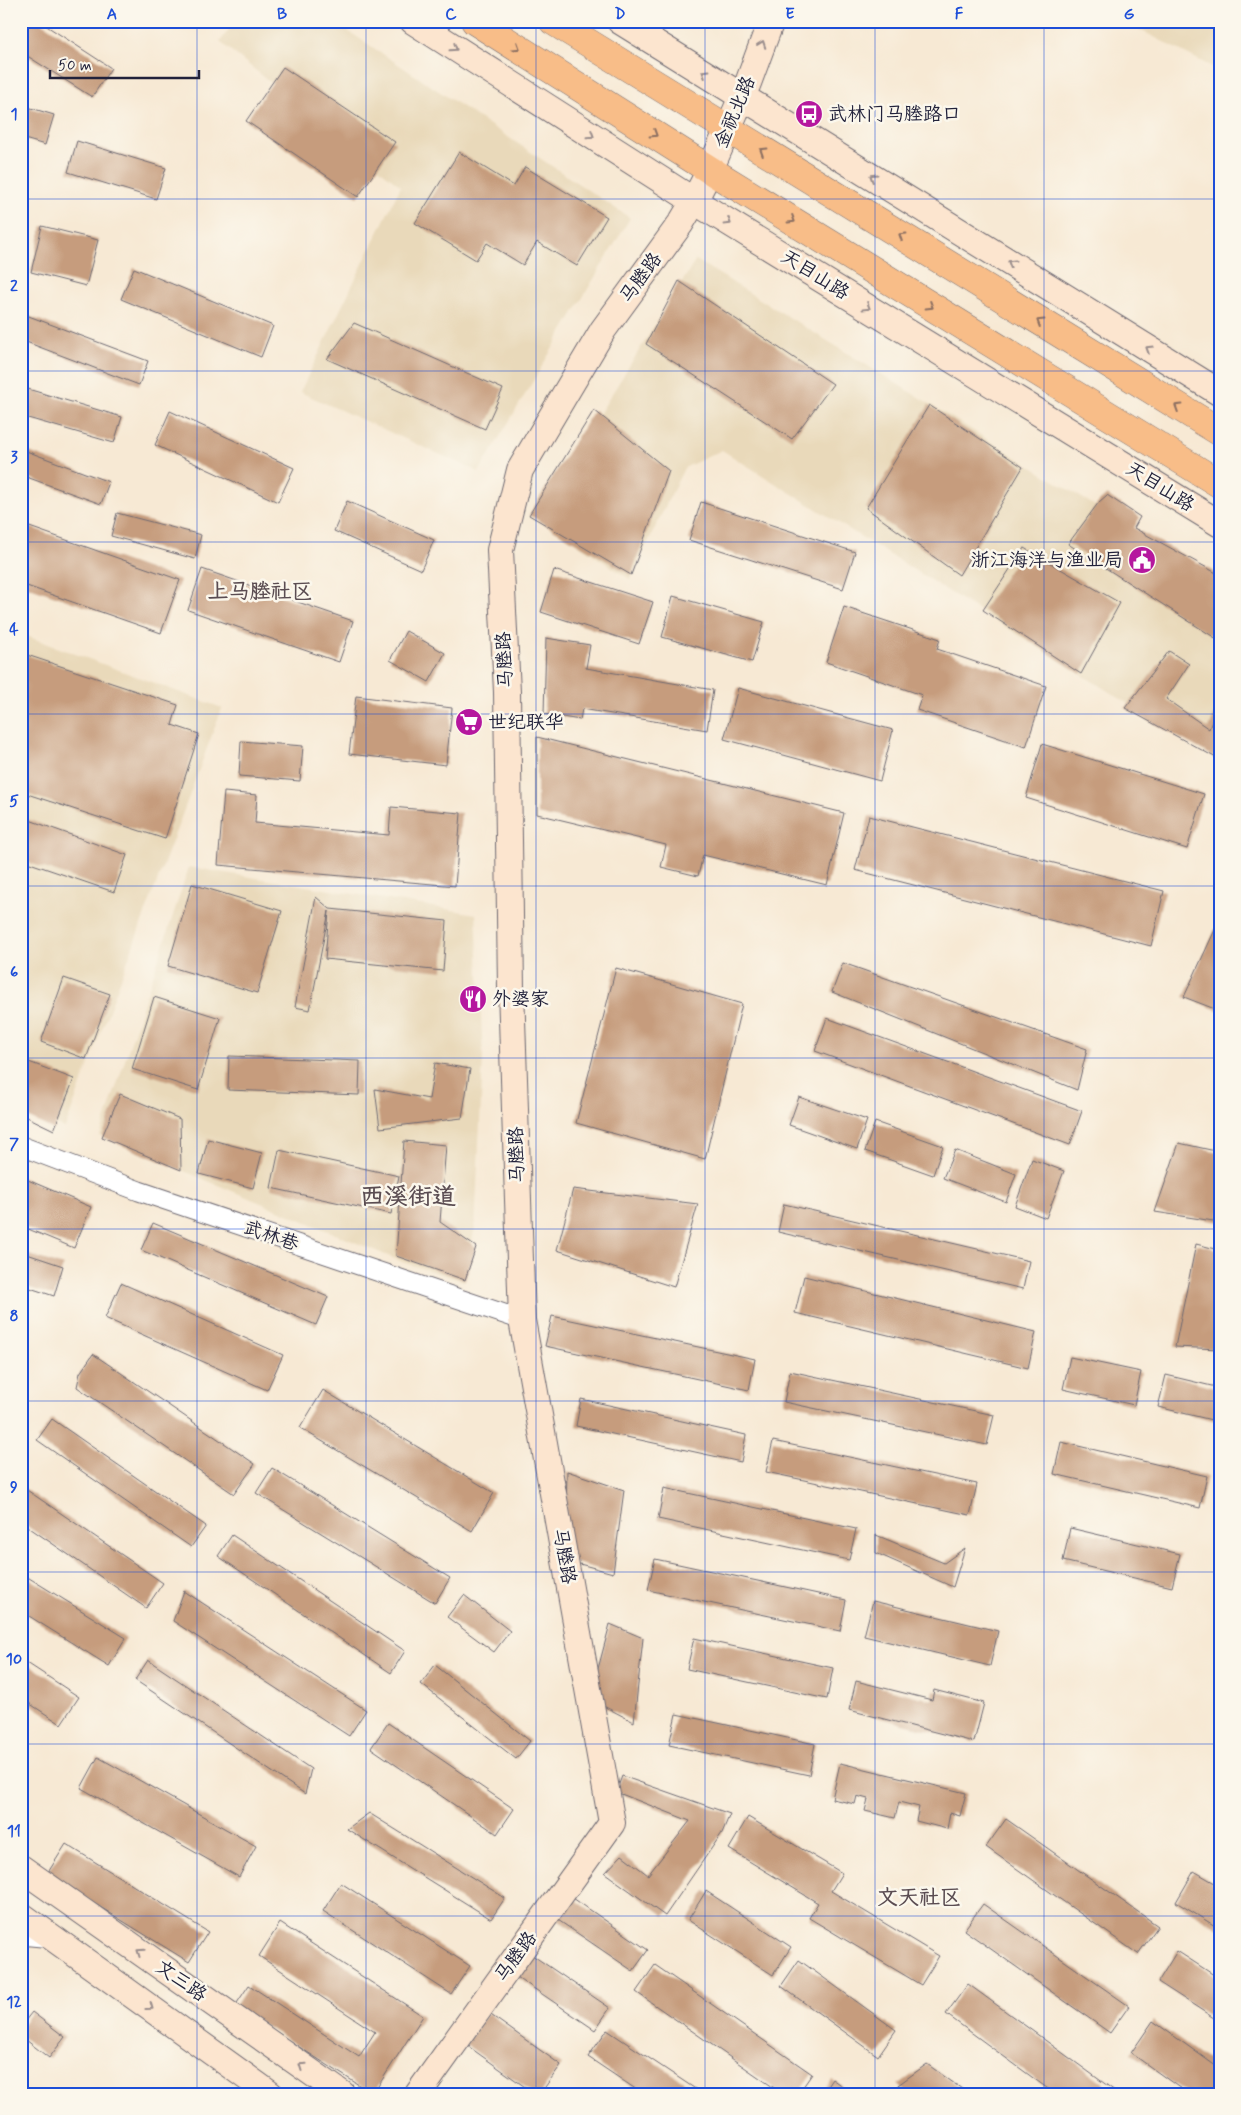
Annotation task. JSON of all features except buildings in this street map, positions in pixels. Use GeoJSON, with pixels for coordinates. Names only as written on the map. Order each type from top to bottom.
{"type":"FeatureCollection","features":[{"type":"Feature","properties":{"kind":"main road","name":"天目山路"},"geometry":{"type":"LineString","coordinates":[[413,21],[694,201],[1220,524]]}},
{"type":"Feature","properties":{"kind":"main road","name":"天目山路"},"geometry":{"type":"LineString","coordinates":[[475,21],[710,170],[1220,484]]}},
{"type":"Feature","properties":{"kind":"main road"},"geometry":{"type":"LineString","coordinates":[[553,21],[1220,432]]}},
{"type":"Feature","properties":{"kind":"main road"},"geometry":{"type":"LineString","coordinates":[[620,21],[1220,393]]}},
{"type":"Feature","properties":{"kind":"main road","name":"金祝北路"},"geometry":{"type":"LineString","coordinates":[[694,201],[710,170],[741,95],[748,84],[771,21]]}},
{"type":"Feature","properties":{"kind":"main road","name":"马塍路"},"geometry":{"type":"LineString","coordinates":[[418,2094],[612,1823],[522,1320],[511,989],[507,692],[500,550],[520,470],[603,330],[681,223],[694,201]]}},
{"type":"Feature","properties":{"kind":"main road","name":"文三路"},"geometry":{"type":"LineString","coordinates":[[21,1868],[342,2094]]}},
{"type":"Feature","properties":{"kind":"main road","name":"文三路"},"geometry":{"type":"LineString","coordinates":[[21,1915],[270,2094]]}},
{"type":"Feature","properties":{"kind":"street","name":"武林巷"},"geometry":{"type":"LineString","coordinates":[[21,1146],[139,1191],[522,1320]]}},
{"type":"Feature","properties":{"kind":"street"},"geometry":{"type":"LineString","coordinates":[[21,1935],[54,1938]]}},
{"type":"Feature","properties":{"kind":"shaded area"},"geometry":{"type":"Polygon","coordinates":[[[235,21],[333,21],[630,218],[479,472],[300,392],[401,186],[220,42],[235,21]]]}},
{"type":"Feature","properties":{"kind":"shaded area"},"geometry":{"type":"Polygon","coordinates":[[[1123,21],[1220,21],[1220,71],[1123,21]]]}},
{"type":"Feature","properties":{"kind":"shaded area"},"geometry":{"type":"Polygon","coordinates":[[[696,260],[1220,583],[1220,761],[722,450],[684,468],[630,579],[535,516],[696,260]]]}},
{"type":"Feature","properties":{"kind":"shaded area"},"geometry":{"type":"Polygon","coordinates":[[[21,634],[222,708],[65,1128],[21,1112],[21,634]]]}},
{"type":"Feature","properties":{"kind":"shaded area"},"geometry":{"type":"Polygon","coordinates":[[[189,867],[476,914],[483,1058],[475,1227],[464,1281],[405,1263],[100,1136],[189,867]]]}},
{"type":"Feature","properties":{"kind":"place","name":"武林门马塍路口"},"geometry":{"type":"Point","coordinates":[809,114]}},
{"type":"Feature","properties":{"kind":"place","name":"浙江海洋与渔业局"},"geometry":{"type":"Point","coordinates":[1142,560]}},
{"type":"Feature","properties":{"kind":"place","name":"世纪联华"},"geometry":{"type":"Point","coordinates":[469,722]}},
{"type":"Feature","properties":{"kind":"place","name":"外婆家"},"geometry":{"type":"Point","coordinates":[473,999]}},
{"type":"Feature","properties":{"kind":"district","name":"上马塍社区"},"geometry":{"type":"Point","coordinates":[260,592]}},
{"type":"Feature","properties":{"kind":"district","name":"西溪街道"},"geometry":{"type":"Point","coordinates":[408,1197]}},
{"type":"Feature","properties":{"kind":"district","name":"文天社区"},"geometry":{"type":"Point","coordinates":[919,1898]}}]}
